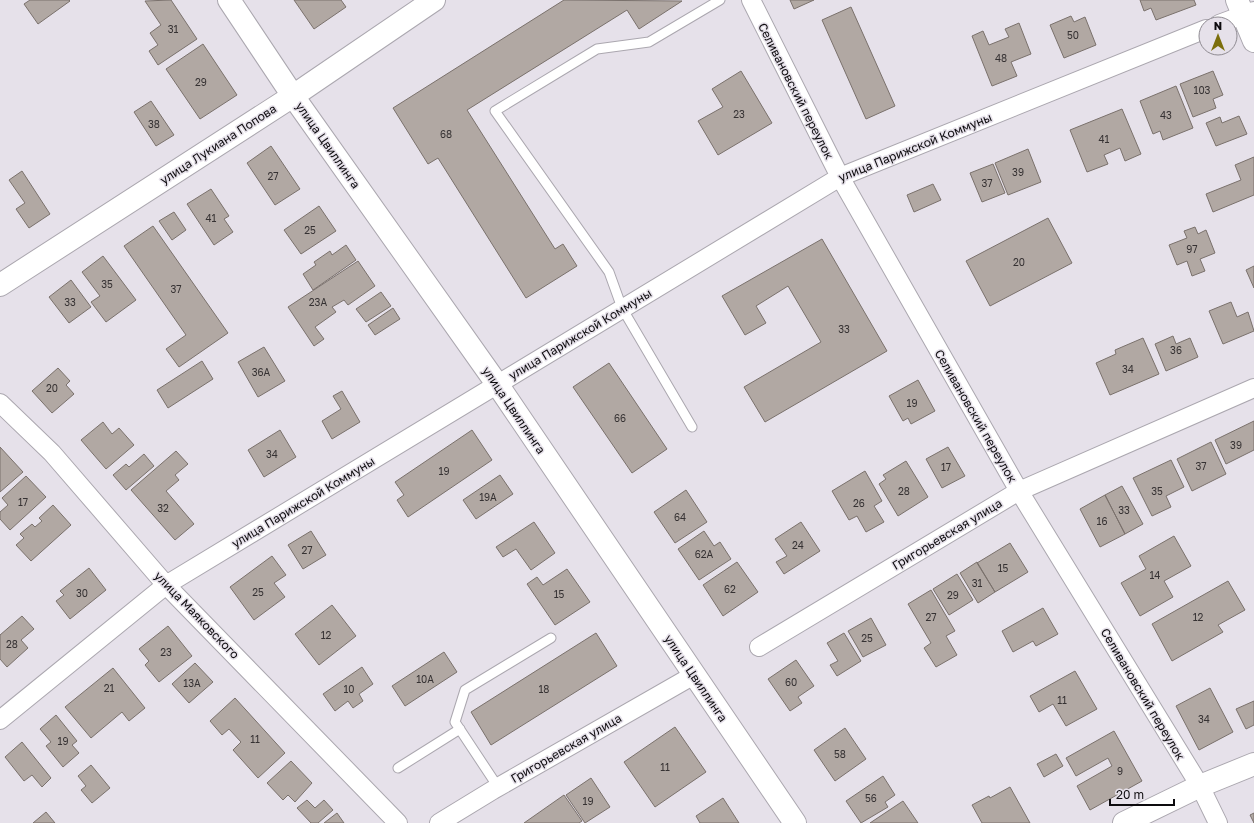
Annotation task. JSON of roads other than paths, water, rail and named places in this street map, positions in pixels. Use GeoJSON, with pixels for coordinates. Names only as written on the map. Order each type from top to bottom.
{"type":"FeatureCollection","features":[{"type":"Feature","properties":{"kind":"main road","name":"улица Цвиллинга"},"geometry":{"type":"LineString","coordinates":[[229,0],[293,96],[497,384],[795,823]]}},
{"type":"Feature","properties":{"kind":"main road","name":"улица Лукиана Попова"},"geometry":{"type":"LineString","coordinates":[[0,285],[293,96],[434,0]]}},
{"type":"Feature","properties":{"kind":"main road"},"geometry":{"type":"LineString","coordinates":[[1245,9],[1254,41]]}},
{"type":"Feature","properties":{"kind":"main road"},"geometry":{"type":"LineString","coordinates":[[1124,823],[1200,786],[1254,764]]}},
{"type":"Feature","properties":{"kind":"street","name":"Селивановский переулок"},"geometry":{"type":"LineString","coordinates":[[751,0],[840,177],[1019,491],[1200,786],[1218,823]]}},
{"type":"Feature","properties":{"kind":"street"},"geometry":{"type":"LineString","coordinates":[[1233,16],[1245,9]]}},
{"type":"Feature","properties":{"kind":"street","name":"улица Парижской Коммуны"},"geometry":{"type":"LineString","coordinates":[[0,720],[166,585],[840,177],[1198,32]]}},
{"type":"Feature","properties":{"kind":"street","name":"Григорьевская улица"},"geometry":{"type":"LineString","coordinates":[[759,647],[1019,491],[1254,388]]}},
{"type":"Feature","properties":{"kind":"street","name":"улица Маяковского"},"geometry":{"type":"LineString","coordinates":[[0,403],[52,453],[166,585],[398,823]]}},
{"type":"Feature","properties":{"kind":"street","name":"Григорьевская улица"},"geometry":{"type":"LineString","coordinates":[[440,823],[498,787],[694,675]]}},
{"type":"Feature","properties":{"kind":"lane"},"geometry":{"type":"LineString","coordinates":[[692,427],[622,308],[609,272],[495,111],[596,49],[649,42],[720,0]]}},
{"type":"Feature","properties":{"kind":"lane"},"geometry":{"type":"LineString","coordinates":[[498,787],[455,722],[465,690],[551,638]]}},
{"type":"Feature","properties":{"kind":"lane"},"geometry":{"type":"LineString","coordinates":[[398,768],[460,729]]}}]}
